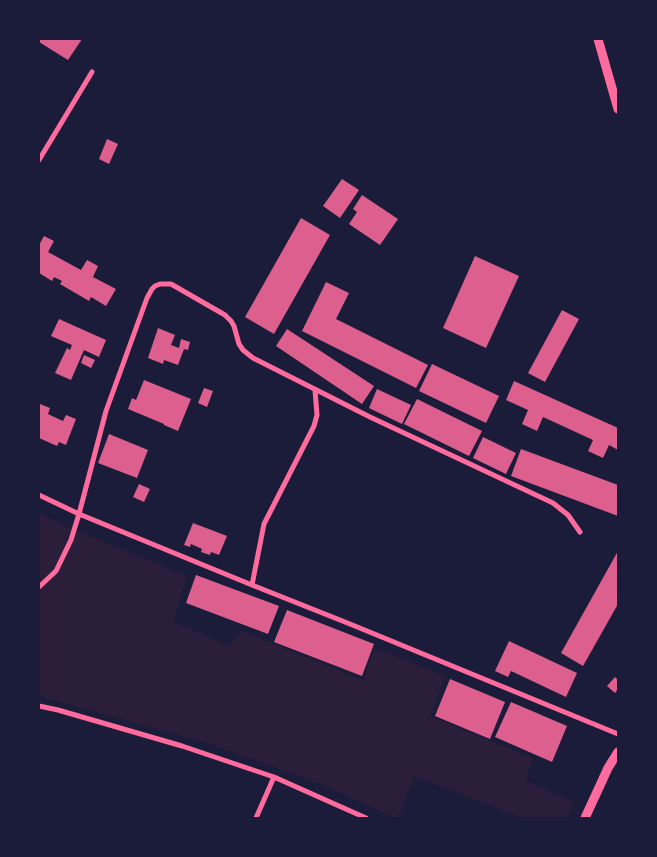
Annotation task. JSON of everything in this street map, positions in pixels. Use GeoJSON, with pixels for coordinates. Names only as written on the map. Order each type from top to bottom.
{"type":"FeatureCollection","features":[{"type":"Feature","properties":{"kind":"main road"},"geometry":{"type":"LineString","coordinates":[[598,39],[618,108]]}},
{"type":"Feature","properties":{"kind":"main road"},"geometry":{"type":"LineString","coordinates":[[585,818],[608,768],[618,752]]}},
{"type":"Feature","properties":{"kind":"street"},"geometry":{"type":"LineString","coordinates":[[39,160],[92,72]]}},
{"type":"Feature","properties":{"kind":"street"},"geometry":{"type":"LineString","coordinates":[[39,587],[56,570],[72,540],[106,411],[147,298],[155,286],[160,284],[171,284],[225,315],[234,326],[239,344],[253,358],[370,418],[553,503],[568,516],[580,532]]}},
{"type":"Feature","properties":{"kind":"street"},"geometry":{"type":"LineString","coordinates":[[252,585],[264,524],[314,426],[317,415],[315,390]]}},
{"type":"Feature","properties":{"kind":"street"},"geometry":{"type":"LineString","coordinates":[[39,494],[80,514],[618,734]]}},
{"type":"Feature","properties":{"kind":"street"},"geometry":{"type":"LineString","coordinates":[[39,706],[182,746],[274,777],[366,818]]}},
{"type":"Feature","properties":{"kind":"street"},"geometry":{"type":"LineString","coordinates":[[256,818],[274,777]]}},
{"type":"Feature","properties":{"kind":"shaded area"},"geometry":{"type":"Polygon","coordinates":[[[39,513],[61,524],[187,576],[173,621],[229,646],[242,631],[363,680],[375,648],[446,676],[430,716],[532,758],[526,781],[573,802],[567,818],[522,818],[414,776],[398,818],[394,818],[326,786],[210,744],[39,696],[39,513]]]}},
{"type":"Feature","properties":{"kind":"building"},"geometry":{"type":"Polygon","coordinates":[[[39,39],[82,39],[68,60],[39,42],[39,39]]]}},
{"type":"Feature","properties":{"kind":"building"},"geometry":{"type":"Polygon","coordinates":[[[107,139],[118,144],[109,164],[99,159],[107,139]]]}},
{"type":"Feature","properties":{"kind":"building"},"geometry":{"type":"Polygon","coordinates":[[[342,179],[359,190],[340,218],[323,206],[342,179]]]}},
{"type":"Feature","properties":{"kind":"building"},"geometry":{"type":"Polygon","coordinates":[[[362,195],[398,219],[380,245],[349,224],[357,212],[353,209],[362,195]]]}},
{"type":"Feature","properties":{"kind":"building"},"geometry":{"type":"Polygon","coordinates":[[[301,218],[330,235],[274,334],[245,317],[301,218]]]}},
{"type":"Feature","properties":{"kind":"building"},"geometry":{"type":"Polygon","coordinates":[[[44,236],[54,241],[48,252],[81,270],[87,260],[98,266],[93,277],[116,289],[106,306],[91,297],[89,301],[60,284],[62,281],[54,277],[52,281],[39,273],[39,245],[44,236]]]}},
{"type":"Feature","properties":{"kind":"building"},"geometry":{"type":"Polygon","coordinates":[[[475,256],[519,276],[486,348],[443,328],[475,256]]]}},
{"type":"Feature","properties":{"kind":"building"},"geometry":{"type":"Polygon","coordinates":[[[326,282],[349,293],[336,319],[428,365],[416,388],[302,331],[326,282]]]}},
{"type":"Feature","properties":{"kind":"building"},"geometry":{"type":"Polygon","coordinates":[[[562,310],[579,319],[545,382],[528,373],[562,310]]]}},
{"type":"Feature","properties":{"kind":"building"},"geometry":{"type":"Polygon","coordinates":[[[59,319],[106,340],[99,357],[84,350],[71,380],[55,373],[67,348],[70,350],[72,345],[51,336],[59,319]]]}},
{"type":"Feature","properties":{"kind":"building"},"geometry":{"type":"Polygon","coordinates":[[[158,328],[175,335],[171,345],[179,348],[181,339],[190,342],[188,350],[184,349],[178,365],[164,360],[163,364],[148,358],[158,328]]]}},
{"type":"Feature","properties":{"kind":"building"},"geometry":{"type":"Polygon","coordinates":[[[287,329],[374,386],[362,404],[276,346],[287,329]]]}},
{"type":"Feature","properties":{"kind":"building"},"geometry":{"type":"Polygon","coordinates":[[[84,355],[95,360],[91,368],[81,363],[84,355]]]}},
{"type":"Feature","properties":{"kind":"building"},"geometry":{"type":"Polygon","coordinates":[[[432,364],[499,396],[486,423],[419,391],[432,364]]]}},
{"type":"Feature","properties":{"kind":"building"},"geometry":{"type":"Polygon","coordinates":[[[144,380],[191,399],[178,431],[128,409],[132,398],[136,400],[144,380]]]}},
{"type":"Feature","properties":{"kind":"building"},"geometry":{"type":"Polygon","coordinates":[[[514,381],[618,428],[618,450],[609,445],[603,458],[588,451],[593,440],[543,417],[537,431],[522,424],[528,410],[506,400],[514,381]]]}},
{"type":"Feature","properties":{"kind":"building"},"geometry":{"type":"Polygon","coordinates":[[[204,388],[213,391],[207,407],[198,403],[204,388]]]}},
{"type":"Feature","properties":{"kind":"building"},"geometry":{"type":"Polygon","coordinates":[[[377,389],[411,405],[402,424],[369,408],[377,389]]]}},
{"type":"Feature","properties":{"kind":"building"},"geometry":{"type":"Polygon","coordinates":[[[417,399],[482,431],[469,456],[404,424],[417,399]]]}},
{"type":"Feature","properties":{"kind":"building"},"geometry":{"type":"Polygon","coordinates":[[[40,404],[50,408],[48,414],[63,421],[66,415],[76,419],[66,445],[59,442],[57,446],[39,438],[40,404]]]}},
{"type":"Feature","properties":{"kind":"building"},"geometry":{"type":"Polygon","coordinates":[[[109,434],[148,450],[137,478],[98,463],[109,434]]]}},
{"type":"Feature","properties":{"kind":"building"},"geometry":{"type":"Polygon","coordinates":[[[483,437],[516,453],[506,474],[473,458],[483,437]]]}},
{"type":"Feature","properties":{"kind":"building"},"geometry":{"type":"Polygon","coordinates":[[[521,449],[618,485],[618,516],[511,476],[521,449]]]}},
{"type":"Feature","properties":{"kind":"building"},"geometry":{"type":"Polygon","coordinates":[[[139,484],[150,489],[144,502],[133,497],[139,484]]]}},
{"type":"Feature","properties":{"kind":"building"},"geometry":{"type":"Polygon","coordinates":[[[193,523],[227,536],[219,555],[211,552],[210,555],[201,552],[202,549],[191,544],[190,547],[184,545],[193,523]]]}},
{"type":"Feature","properties":{"kind":"building"},"geometry":{"type":"Polygon","coordinates":[[[618,551],[618,604],[583,666],[561,653],[618,551]]]}},
{"type":"Feature","properties":{"kind":"building"},"geometry":{"type":"Polygon","coordinates":[[[196,575],[279,606],[268,634],[186,603],[196,575]]]}},
{"type":"Feature","properties":{"kind":"building"},"geometry":{"type":"Polygon","coordinates":[[[287,610],[374,644],[362,676],[274,642],[287,610]]]}},
{"type":"Feature","properties":{"kind":"building"},"geometry":{"type":"Polygon","coordinates":[[[509,641],[577,673],[566,697],[511,671],[508,677],[495,671],[509,641]]]}},
{"type":"Feature","properties":{"kind":"building"},"geometry":{"type":"Polygon","coordinates":[[[615,677],[618,680],[618,689],[615,693],[607,686],[615,677]]]}},
{"type":"Feature","properties":{"kind":"building"},"geometry":{"type":"Polygon","coordinates":[[[450,679],[505,702],[490,739],[435,716],[450,679]]]}},
{"type":"Feature","properties":{"kind":"building"},"geometry":{"type":"Polygon","coordinates":[[[511,702],[567,726],[552,762],[495,737],[511,702]]]}}]}
